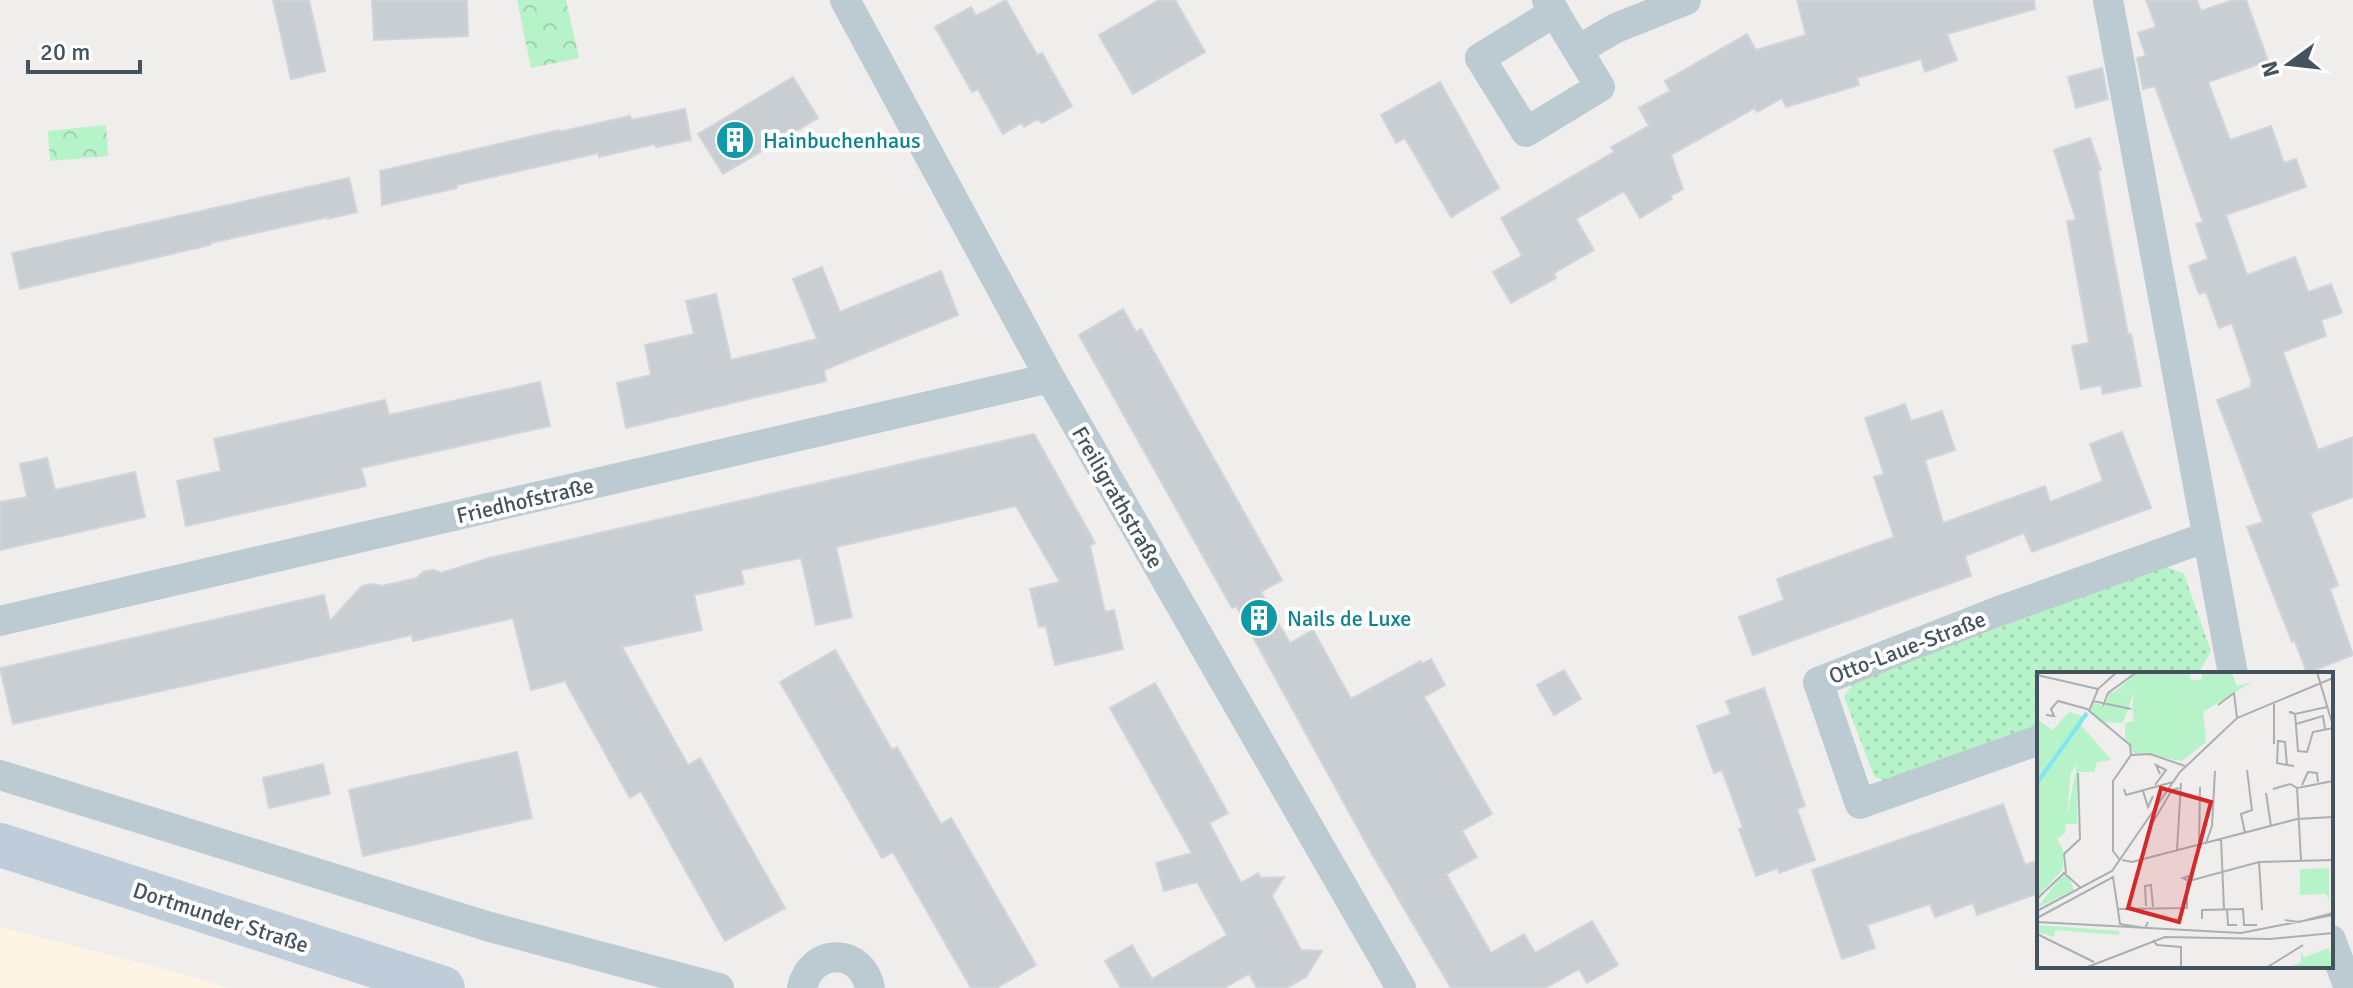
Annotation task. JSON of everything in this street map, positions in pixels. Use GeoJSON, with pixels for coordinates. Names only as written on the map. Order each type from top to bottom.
{"type":"FeatureCollection","features":[{"type":"Feature","properties":{"kind":"main road","name":"Dortmunder Straße"},"geometry":{"type":"LineString","coordinates":[[0,845],[443,988]]}},
{"type":"Feature","properties":{"kind":"street","name":"Freiligrathstraße"},"geometry":{"type":"LineString","coordinates":[[845,0],[1050,378],[1401,988]]}},
{"type":"Feature","properties":{"kind":"street"},"geometry":{"type":"LineString","coordinates":[[1578,50],[1616,28],[1686,0]]}},
{"type":"Feature","properties":{"kind":"street"},"geometry":{"type":"LineString","coordinates":[[2108,0],[2230,672]]}},
{"type":"Feature","properties":{"kind":"street"},"geometry":{"type":"LineString","coordinates":[[1551,6],[1600,87],[1526,132],[1480,58],[1551,6]]}},
{"type":"Feature","properties":{"kind":"street","name":"Friedhofstraße"},"geometry":{"type":"LineString","coordinates":[[0,621],[1050,378]]}},
{"type":"Feature","properties":{"kind":"street","name":"Otto-Laue-Straße"},"geometry":{"type":"LineString","coordinates":[[2037,741],[1860,804],[1818,682],[1999,611],[2207,537]]}},
{"type":"Feature","properties":{"kind":"street"},"geometry":{"type":"LineString","coordinates":[[0,775],[490,927],[719,988]]}},
{"type":"Feature","properties":{"kind":"street"},"geometry":{"type":"LineString","coordinates":[[2333,945],[2349,988]]}},
{"type":"Feature","properties":{"kind":"street"},"geometry":{"type":"LineString","coordinates":[[802,988],[808,972],[818,962],[831,957],[857,963],[866,973],[870,988]]}},
{"type":"Feature","properties":{"kind":"shaded area"},"geometry":{"type":"Polygon","coordinates":[[[0,927],[187,975],[228,988],[0,988],[0,927]]]}},
{"type":"Feature","properties":{"kind":"green space"},"geometry":{"type":"Polygon","coordinates":[[[517,0],[566,0],[579,58],[531,68],[517,0]]]}},
{"type":"Feature","properties":{"kind":"green space"},"geometry":{"type":"Polygon","coordinates":[[[106,125],[108,156],[50,161],[48,131],[106,125]]]}},
{"type":"Feature","properties":{"kind":"green space"},"geometry":{"type":"Polygon","coordinates":[[[2163,565],[2184,574],[2211,651],[2200,672],[2037,672],[2037,733],[1893,785],[1874,776],[1844,697],[1857,677],[2163,565]]]}},
{"type":"Feature","properties":{"kind":"building"},"geometry":{"type":"Polygon","coordinates":[[[273,0],[309,0],[325,71],[291,79],[273,0]]]}},
{"type":"Feature","properties":{"kind":"building"},"geometry":{"type":"Polygon","coordinates":[[[372,0],[467,0],[468,36],[374,40],[372,0]]]}},
{"type":"Feature","properties":{"kind":"building"},"geometry":{"type":"Polygon","coordinates":[[[1006,0],[1037,55],[1042,53],[1072,106],[1042,123],[1038,119],[1024,127],[1021,123],[1003,134],[978,89],[972,92],[935,27],[971,7],[976,16],[1006,0]]]}},
{"type":"Feature","properties":{"kind":"building"},"geometry":{"type":"Polygon","coordinates":[[[1159,0],[1175,0],[1205,52],[1133,94],[1099,35],[1159,0]]]}},
{"type":"Feature","properties":{"kind":"building"},"geometry":{"type":"Polygon","coordinates":[[[1797,0],[2034,0],[2035,9],[1947,34],[1957,60],[1925,72],[1921,59],[1857,78],[1859,85],[1786,107],[1782,98],[1757,112],[1755,108],[1671,155],[1683,189],[1640,218],[1624,191],[1576,219],[1594,250],[1554,273],[1556,278],[1511,303],[1493,272],[1522,256],[1501,218],[1614,152],[1611,147],[1649,126],[1639,108],[1670,91],[1665,81],[1747,34],[1756,50],[1806,35],[1797,0]]]}},
{"type":"Feature","properties":{"kind":"building"},"geometry":{"type":"Polygon","coordinates":[[[2146,0],[2197,0],[2201,11],[2233,0],[2246,0],[2268,61],[2208,82],[2230,140],[2271,126],[2284,163],[2296,159],[2306,187],[2226,215],[2247,275],[2295,257],[2308,292],[2331,284],[2342,313],[2321,320],[2326,336],[2283,352],[2318,450],[2353,437],[2353,497],[2310,513],[2338,585],[2330,589],[2353,655],[2310,672],[2307,672],[2295,641],[2292,642],[2247,527],[2263,522],[2217,400],[2251,387],[2252,383],[2232,323],[2219,328],[2206,292],[2199,294],[2189,266],[2208,259],[2196,224],[2203,222],[2155,86],[2143,89],[2137,58],[2146,56],[2138,33],[2156,27],[2146,0]]]}},
{"type":"Feature","properties":{"kind":"building"},"geometry":{"type":"Polygon","coordinates":[[[2102,68],[2108,99],[2076,108],[2068,77],[2102,68]]]}},
{"type":"Feature","properties":{"kind":"building"},"geometry":{"type":"Polygon","coordinates":[[[793,77],[818,118],[723,174],[698,134],[793,77]]]}},
{"type":"Feature","properties":{"kind":"building"},"geometry":{"type":"Polygon","coordinates":[[[1440,82],[1499,188],[1451,217],[1405,138],[1396,143],[1381,115],[1440,82]]]}},
{"type":"Feature","properties":{"kind":"building"},"geometry":{"type":"Polygon","coordinates":[[[685,109],[691,140],[656,147],[655,144],[599,157],[598,153],[382,205],[380,171],[559,130],[685,109]]]}},
{"type":"Feature","properties":{"kind":"building"},"geometry":{"type":"Polygon","coordinates":[[[2090,138],[2101,170],[2098,171],[2108,228],[2141,386],[2103,394],[2101,385],[2081,389],[2072,346],[2089,343],[2067,221],[2076,220],[2054,150],[2090,138]]]}},
{"type":"Feature","properties":{"kind":"building"},"geometry":{"type":"Polygon","coordinates":[[[349,178],[357,212],[210,243],[20,289],[12,253],[349,178]]]}},
{"type":"Feature","properties":{"kind":"building"},"geometry":{"type":"Polygon","coordinates":[[[822,267],[840,312],[941,271],[958,315],[824,370],[826,381],[626,428],[617,383],[651,375],[645,345],[694,334],[686,301],[716,294],[731,360],[817,339],[793,279],[822,267]]]}},
{"type":"Feature","properties":{"kind":"building"},"geometry":{"type":"Polygon","coordinates":[[[1123,309],[1136,332],[1141,329],[1282,580],[1261,592],[1273,614],[1244,621],[1236,606],[1232,608],[1079,335],[1123,309]]]}},
{"type":"Feature","properties":{"kind":"building"},"geometry":{"type":"Polygon","coordinates":[[[540,382],[550,426],[361,468],[366,486],[186,526],[177,481],[221,471],[214,439],[385,400],[389,415],[540,382]]]}},
{"type":"Feature","properties":{"kind":"building"},"geometry":{"type":"Polygon","coordinates":[[[1905,404],[1911,421],[1942,411],[1955,450],[1925,460],[1943,523],[2045,486],[2050,502],[2103,481],[2090,444],[2122,432],[2151,508],[2032,552],[2024,533],[1965,556],[1971,576],[1753,655],[1739,617],[1784,600],[1777,579],[1894,537],[1874,477],[1884,474],[1865,418],[1905,404]]]}},
{"type":"Feature","properties":{"kind":"building"},"geometry":{"type":"Polygon","coordinates":[[[1034,434],[1095,543],[1090,546],[1105,612],[1114,610],[1123,649],[1055,665],[1046,626],[1039,627],[1030,589],[1060,582],[1016,506],[836,547],[852,617],[816,625],[801,558],[741,570],[744,584],[694,595],[702,630],[622,647],[688,765],[700,758],[785,908],[725,941],[641,791],[630,798],[565,681],[531,690],[513,618],[413,641],[412,635],[13,724],[0,668],[324,595],[330,621],[362,586],[382,586],[417,578],[423,572],[434,570],[441,573],[489,558],[1034,434]]]}},
{"type":"Feature","properties":{"kind":"building"},"geometry":{"type":"Polygon","coordinates":[[[47,458],[55,490],[135,472],[145,517],[0,550],[0,502],[27,497],[20,464],[47,458]]]}},
{"type":"Feature","properties":{"kind":"building"},"geometry":{"type":"Polygon","coordinates":[[[1274,616],[1290,643],[1313,630],[1351,699],[1421,661],[1422,664],[1431,659],[1445,685],[1424,697],[1492,814],[1462,831],[1477,857],[1446,874],[1491,953],[1524,934],[1535,953],[1592,921],[1618,965],[1587,983],[1579,969],[1545,988],[1451,988],[1372,854],[1249,630],[1274,616]]]}},
{"type":"Feature","properties":{"kind":"building"},"geometry":{"type":"Polygon","coordinates":[[[835,650],[892,750],[897,747],[941,824],[951,818],[1036,965],[996,988],[971,988],[893,852],[882,858],[780,682],[835,650]]]}},
{"type":"Feature","properties":{"kind":"building"},"geometry":{"type":"Polygon","coordinates":[[[1564,670],[1581,699],[1554,715],[1537,685],[1564,670]]]}},
{"type":"Feature","properties":{"kind":"building"},"geometry":{"type":"Polygon","coordinates":[[[1155,683],[1228,813],[1209,823],[1241,883],[1258,873],[1261,878],[1284,877],[1272,896],[1301,950],[1322,951],[1306,977],[1286,988],[1257,988],[1249,974],[1224,988],[1121,988],[1105,961],[1132,945],[1152,979],[1227,935],[1197,882],[1164,891],[1156,863],[1192,853],[1110,708],[1155,683]]]}},
{"type":"Feature","properties":{"kind":"building"},"geometry":{"type":"Polygon","coordinates":[[[1764,688],[1805,806],[1797,809],[1815,860],[1779,873],[1778,868],[1756,876],[1722,770],[1714,773],[1697,726],[1731,714],[1726,701],[1764,688]]]}},
{"type":"Feature","properties":{"kind":"building"},"geometry":{"type":"Polygon","coordinates":[[[517,752],[532,818],[363,856],[349,790],[517,752]]]}},
{"type":"Feature","properties":{"kind":"building"},"geometry":{"type":"Polygon","coordinates":[[[323,764],[330,794],[269,808],[263,778],[323,764]]]}},
{"type":"Feature","properties":{"kind":"building"},"geometry":{"type":"Polygon","coordinates":[[[2003,804],[2025,865],[2037,861],[2037,894],[1977,915],[1973,903],[1935,917],[1930,904],[1867,925],[1875,948],[1842,959],[1812,870],[2003,804]]]}},
{"type":"Feature","properties":{"kind":"place","name":"Hainbuchenhaus"},"geometry":{"type":"Point","coordinates":[735,140]}},
{"type":"Feature","properties":{"kind":"place","name":"Nails de Luxe"},"geometry":{"type":"Point","coordinates":[1259,618]}}]}
